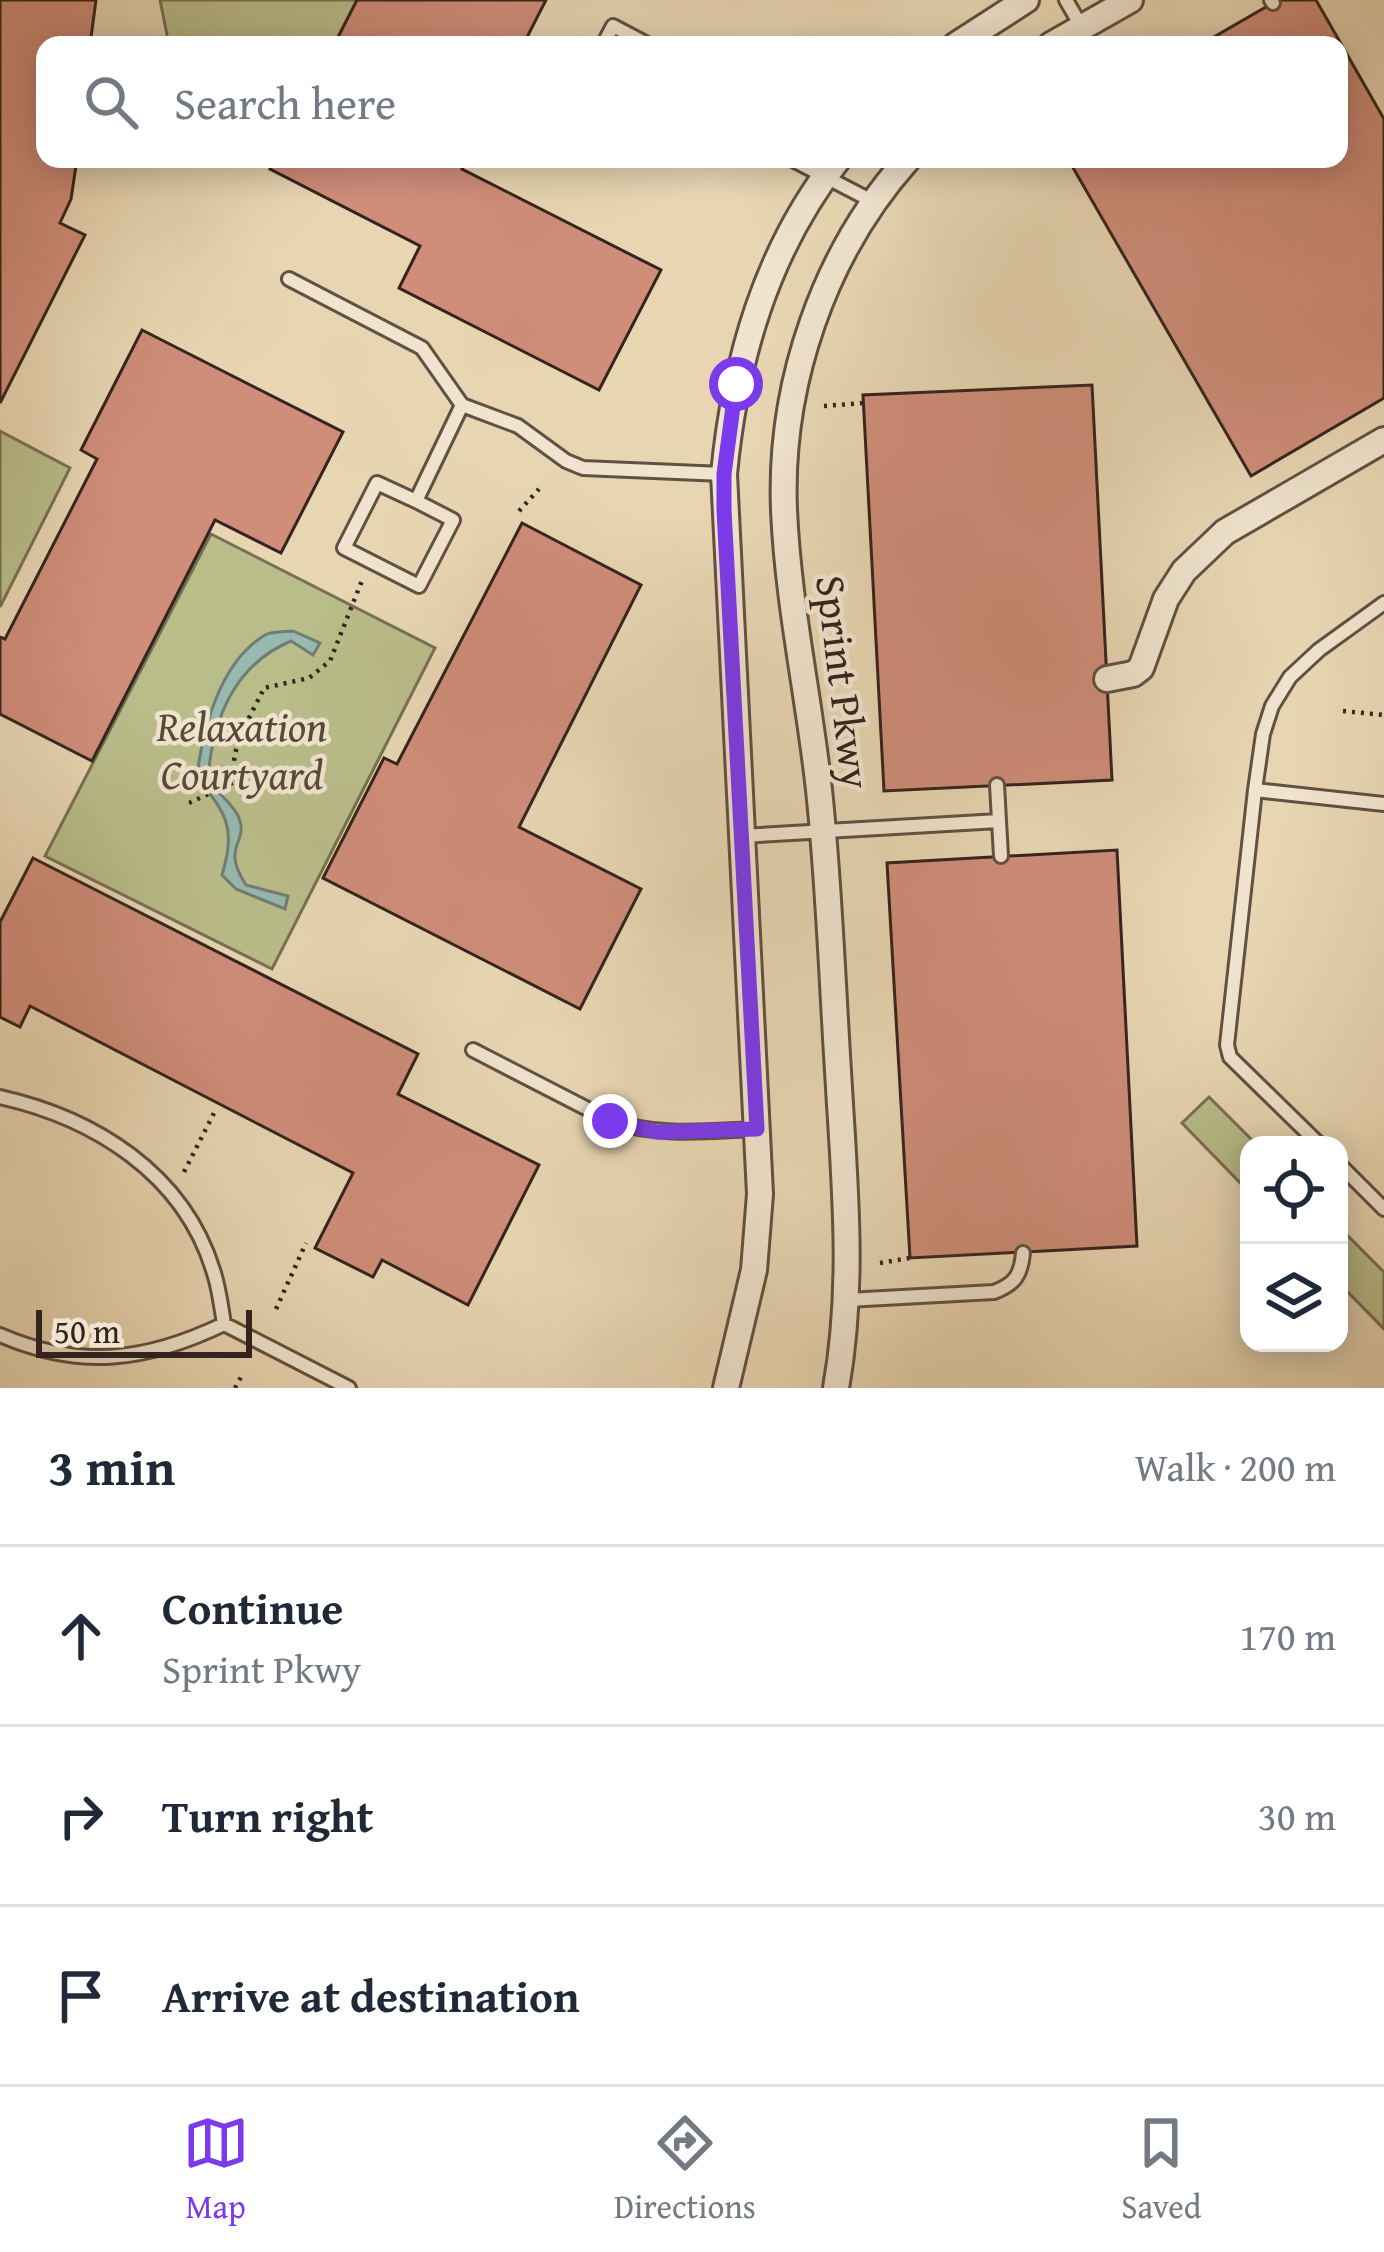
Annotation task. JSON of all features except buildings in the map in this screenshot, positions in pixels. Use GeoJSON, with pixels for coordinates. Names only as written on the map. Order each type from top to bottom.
{"type":"FeatureCollection","features":[{"type":"Feature","properties":{"kind":"street"},"geometry":{"type":"LineString","coordinates":[[970,36],[1026,0]]}},
{"type":"Feature","properties":{"kind":"street"},"geometry":{"type":"LineString","coordinates":[[1067,36],[1130,0]]}},
{"type":"Feature","properties":{"kind":"street"},"geometry":{"type":"LineString","coordinates":[[726,1388],[754,1270],[760,1194],[724,474],[736,384],[756,312],[787,238],[831,168]]}},
{"type":"Feature","properties":{"kind":"street","name":"Sprint Pkwy"},"geometry":{"type":"LineString","coordinates":[[836,1388],[849,1265],[823,831],[786,540],[784,471],[794,386],[806,343],[838,262],[901,168]]}},
{"type":"Feature","properties":{"kind":"street"},"geometry":{"type":"LineString","coordinates":[[1107,679],[1141,668],[1166,599],[1203,550],[1384,440]]}},
{"type":"Feature","properties":{"kind":"lane"},"geometry":{"type":"LineString","coordinates":[[1066,0],[1082,28]]}},
{"type":"Feature","properties":{"kind":"lane"},"geometry":{"type":"LineString","coordinates":[[608,36],[613,26],[632,36]]}},
{"type":"Feature","properties":{"kind":"lane"},"geometry":{"type":"LineString","coordinates":[[831,168],[874,202]]}},
{"type":"Feature","properties":{"kind":"lane"},"geometry":{"type":"LineString","coordinates":[[290,279],[422,348],[462,405],[518,426],[566,461],[583,468],[724,474]]}},
{"type":"Feature","properties":{"kind":"lane"},"geometry":{"type":"LineString","coordinates":[[416,501],[462,405]]}},
{"type":"Feature","properties":{"kind":"lane"},"geometry":{"type":"LineString","coordinates":[[377,483],[416,501],[453,520],[419,586],[344,548],[377,483]]}},
{"type":"Feature","properties":{"kind":"lane"},"geometry":{"type":"LineString","coordinates":[[1311,1136],[1231,1057],[1228,1045],[1255,790],[1263,734],[1272,706],[1290,677],[1384,603]]}},
{"type":"Feature","properties":{"kind":"lane"},"geometry":{"type":"LineString","coordinates":[[997,785],[1000,856]]}},
{"type":"Feature","properties":{"kind":"lane"},"geometry":{"type":"LineString","coordinates":[[1255,790],[1384,804]]}},
{"type":"Feature","properties":{"kind":"lane"},"geometry":{"type":"LineString","coordinates":[[742,836],[999,821]]}},
{"type":"Feature","properties":{"kind":"lane"},"geometry":{"type":"LineString","coordinates":[[472,1050],[631,1128],[657,1132],[757,1129]]}},
{"type":"Feature","properties":{"kind":"lane"},"geometry":{"type":"LineString","coordinates":[[0,1097],[70,1117],[106,1136],[175,1197],[199,1234],[214,1270],[224,1324]]}},
{"type":"Feature","properties":{"kind":"lane"},"geometry":{"type":"LineString","coordinates":[[1348,1173],[1384,1209]]}},
{"type":"Feature","properties":{"kind":"lane"},"geometry":{"type":"LineString","coordinates":[[848,1300],[994,1292],[1011,1286],[1021,1270],[1023,1253]]}},
{"type":"Feature","properties":{"kind":"lane"},"geometry":{"type":"LineString","coordinates":[[0,1335],[26,1346],[110,1359],[148,1354],[224,1324],[349,1388]]}},
{"type":"Feature","properties":{"kind":"path"},"geometry":{"type":"LineString","coordinates":[[824,406],[863,403]]}},
{"type":"Feature","properties":{"kind":"path"},"geometry":{"type":"LineString","coordinates":[[519,511],[539,489]]}},
{"type":"Feature","properties":{"kind":"path"},"geometry":{"type":"LineString","coordinates":[[189,803],[236,782],[232,768],[242,734],[264,688],[309,678],[330,661],[371,562]]}},
{"type":"Feature","properties":{"kind":"path"},"geometry":{"type":"LineString","coordinates":[[1343,711],[1384,715]]}},
{"type":"Feature","properties":{"kind":"path"},"geometry":{"type":"LineString","coordinates":[[184,1172],[214,1113]]}},
{"type":"Feature","properties":{"kind":"path"},"geometry":{"type":"LineString","coordinates":[[276,1309],[306,1244]]}},
{"type":"Feature","properties":{"kind":"path"},"geometry":{"type":"LineString","coordinates":[[880,1263],[910,1258]]}},
{"type":"Feature","properties":{"kind":"path"},"geometry":{"type":"LineString","coordinates":[[235,1388],[241,1377]]}},
{"type":"Feature","properties":{"kind":"green space"},"geometry":{"type":"Polygon","coordinates":[[[160,0],[357,0],[339,36],[167,36],[160,0]]]}},
{"type":"Feature","properties":{"kind":"green space"},"geometry":{"type":"Polygon","coordinates":[[[0,431],[70,468],[0,607],[0,431]]]}},
{"type":"Feature","properties":{"kind":"green space","name":"Relaxation Courtyard"},"geometry":{"type":"Polygon","coordinates":[[[211,534],[435,648],[272,969],[45,856],[211,534]]]}},
{"type":"Feature","properties":{"kind":"green space"},"geometry":{"type":"Polygon","coordinates":[[[1209,1097],[1248,1136],[1240,1136],[1240,1183],[1182,1123],[1209,1097]]]}},
{"type":"Feature","properties":{"kind":"green space"},"geometry":{"type":"Polygon","coordinates":[[[1348,1236],[1384,1272],[1384,1329],[1348,1292],[1348,1236]]]}},
{"type":"Feature","properties":{"kind":"water"},"geometry":{"type":"Polygon","coordinates":[[[293,631],[320,643],[313,655],[291,641],[271,651],[241,680],[221,716],[208,779],[239,818],[235,861],[246,885],[288,896],[285,909],[236,889],[222,875],[228,845],[226,822],[197,777],[216,698],[236,662],[265,635],[293,631]]]}},
{"type":"Feature","properties":{"kind":"route"},"geometry":{"type":"LineString","coordinates":[[610,1121],[657,1132],[757,1129],[724,510],[728,430],[736,384]]}}]}
